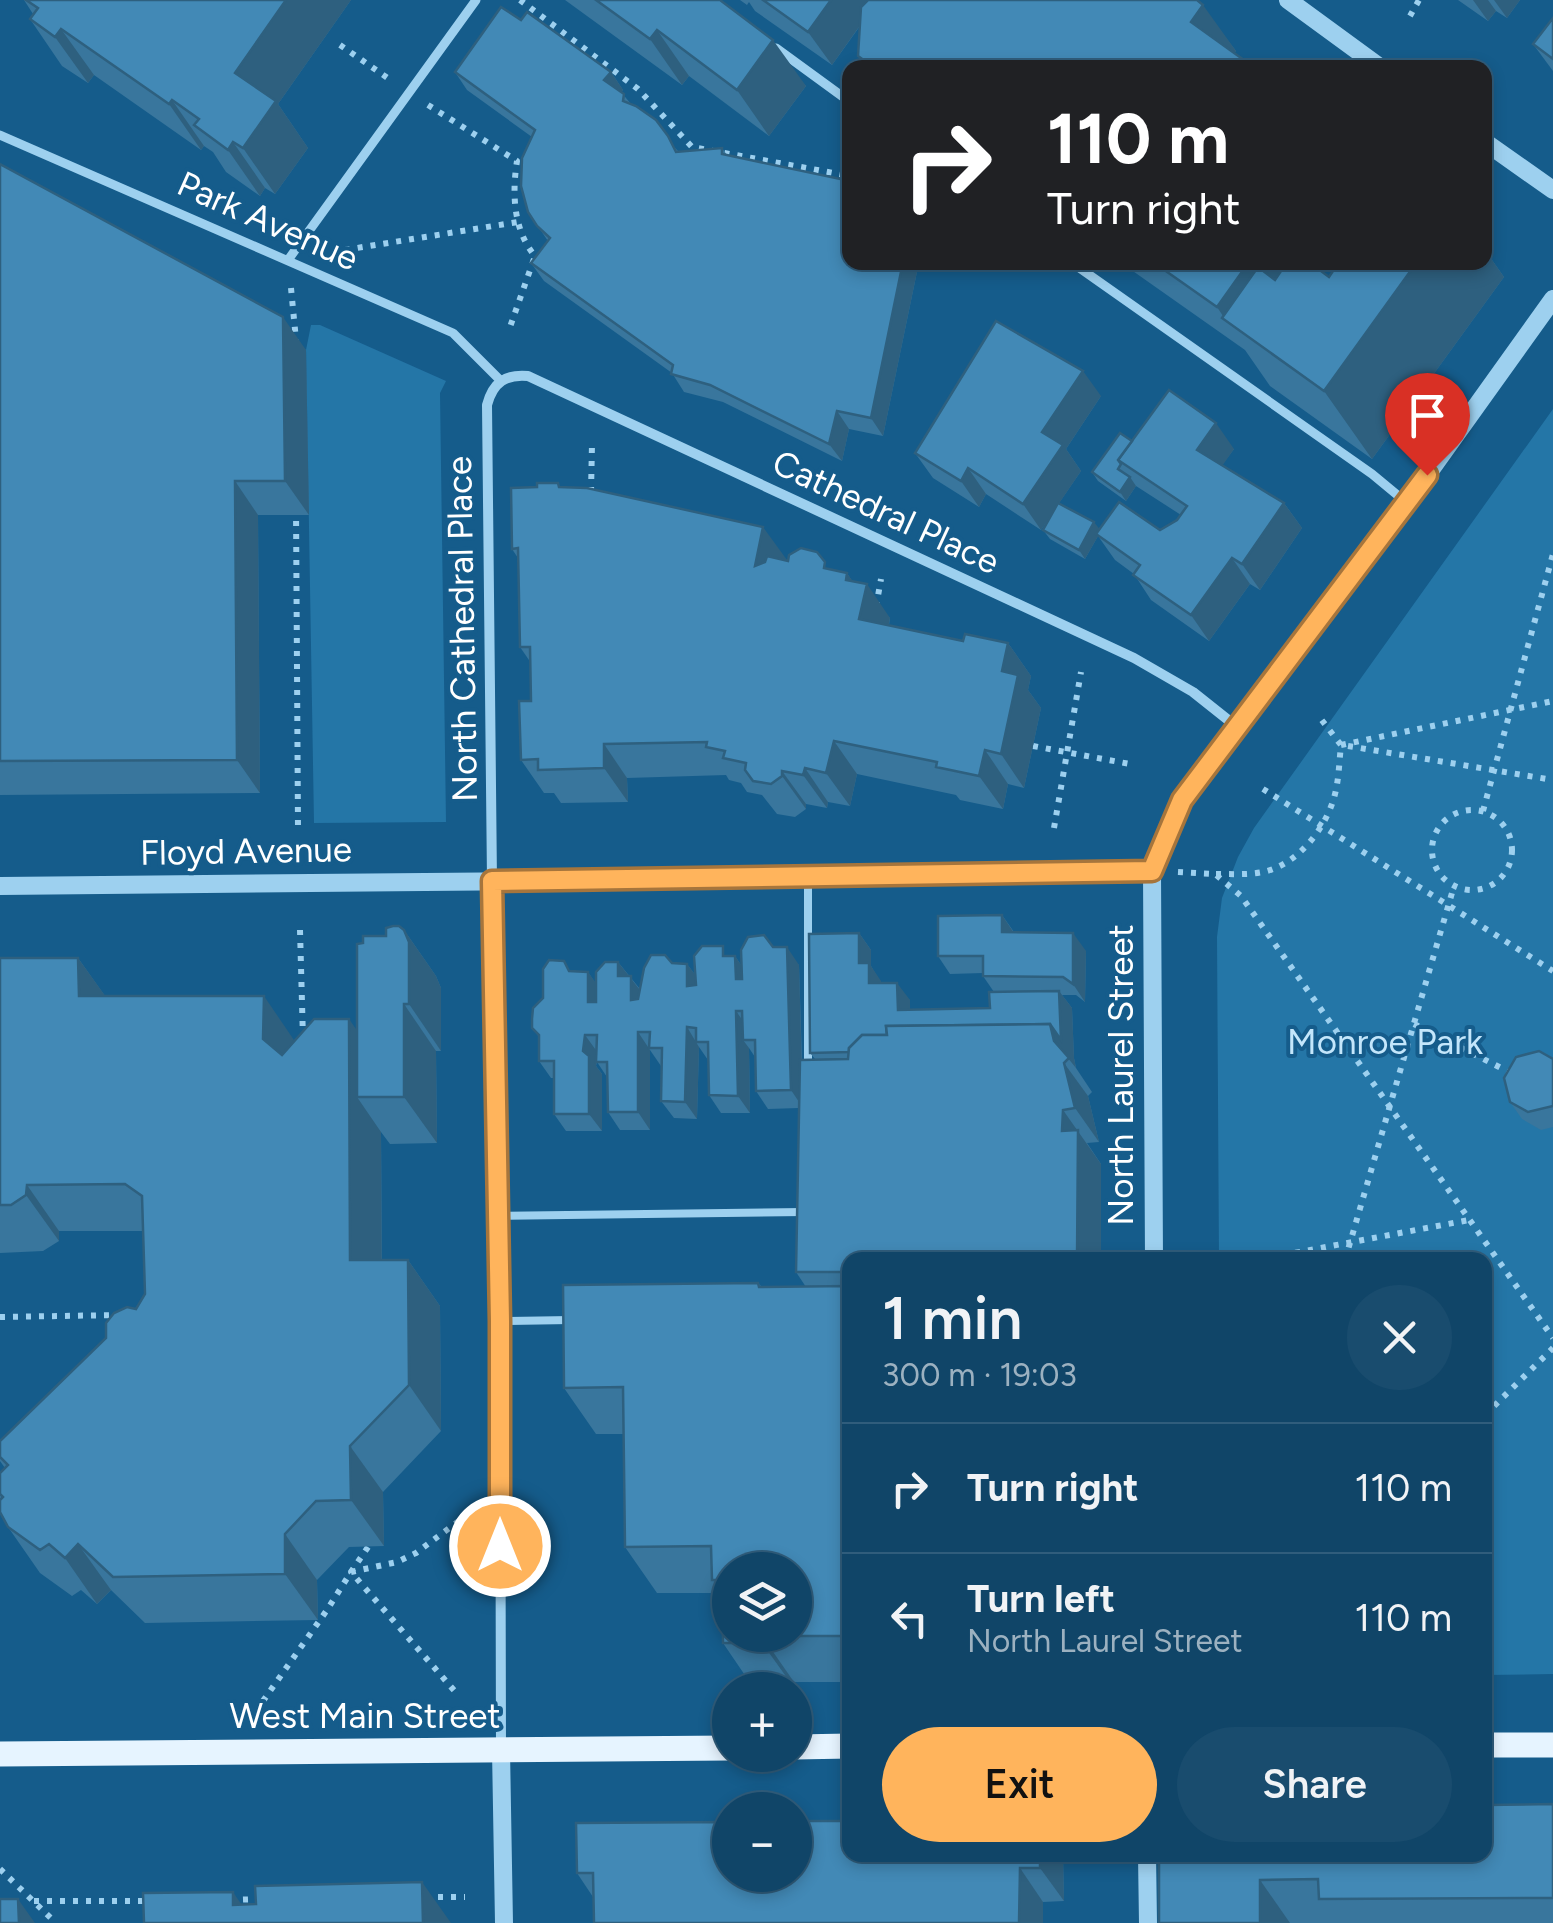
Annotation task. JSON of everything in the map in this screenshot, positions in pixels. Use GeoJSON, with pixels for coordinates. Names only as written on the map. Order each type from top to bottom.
{"type":"FeatureCollection","features":[{"type":"Feature","properties":{"kind":"main road"},"geometry":{"type":"LineString","coordinates":[[1492,1745],[1553,1745]]}},
{"type":"Feature","properties":{"kind":"main road"},"geometry":{"type":"LineString","coordinates":[[812,1747],[842,1746]]}},
{"type":"Feature","properties":{"kind":"main road","name":"West Main Street"},"geometry":{"type":"LineString","coordinates":[[0,1754],[712,1748]]}},
{"type":"Feature","properties":{"kind":"street"},"geometry":{"type":"LineString","coordinates":[[288,260],[476,0]]}},
{"type":"Feature","properties":{"kind":"street"},"geometry":{"type":"LineString","coordinates":[[1288,0],[1370,60]]}},
{"type":"Feature","properties":{"kind":"street"},"geometry":{"type":"LineString","coordinates":[[773,46],[842,96]]}},
{"type":"Feature","properties":{"kind":"street","name":"Park Avenue"},"geometry":{"type":"LineString","coordinates":[[0,135],[453,333],[500,380]]}},
{"type":"Feature","properties":{"kind":"street"},"geometry":{"type":"LineString","coordinates":[[1492,147],[1553,190]]}},
{"type":"Feature","properties":{"kind":"street"},"geometry":{"type":"LineString","coordinates":[[1082,270],[1407,502]]}},
{"type":"Feature","properties":{"kind":"street","name":"North Laurel Street"},"geometry":{"type":"LineString","coordinates":[[1154,1252],[1152,871],[1182,800],[1407,502],[1553,299]]}},
{"type":"Feature","properties":{"kind":"street","name":"Cathedral Place"},"geometry":{"type":"LineString","coordinates":[[500,380],[528,376],[1134,658],[1193,692],[1237,727]]}},
{"type":"Feature","properties":{"kind":"street","name":"North Cathedral Place"},"geometry":{"type":"LineString","coordinates":[[500,380],[490,391],[487,404],[500,1321],[501,1750]]}},
{"type":"Feature","properties":{"kind":"street","name":"Floyd Avenue"},"geometry":{"type":"LineString","coordinates":[[0,886],[1152,871]]}},
{"type":"Feature","properties":{"kind":"street"},"geometry":{"type":"LineString","coordinates":[[501,1750],[504,1923]]}},
{"type":"Feature","properties":{"kind":"street"},"geometry":{"type":"LineString","coordinates":[[1148,1862],[1148,1923]]}},
{"type":"Feature","properties":{"kind":"lane"},"geometry":{"type":"LineString","coordinates":[[808,877],[808,1078]]}},
{"type":"Feature","properties":{"kind":"lane"},"geometry":{"type":"LineString","coordinates":[[498,1216],[808,1212]]}},
{"type":"Feature","properties":{"kind":"lane"},"geometry":{"type":"LineString","coordinates":[[500,1321],[571,1320]]}},
{"type":"Feature","properties":{"kind":"path"},"geometry":{"type":"LineString","coordinates":[[520,0],[638,89],[692,147],[842,175]]}},
{"type":"Feature","properties":{"kind":"path"},"geometry":{"type":"LineString","coordinates":[[1410,16],[1419,0]]}},
{"type":"Feature","properties":{"kind":"path"},"geometry":{"type":"LineString","coordinates":[[340,45],[517,161],[514,175],[518,222],[534,256],[510,327]]}},
{"type":"Feature","properties":{"kind":"path"},"geometry":{"type":"LineString","coordinates":[[296,344],[288,260],[518,222]]}},
{"type":"Feature","properties":{"kind":"path"},"geometry":{"type":"LineString","coordinates":[[591,501],[592,444]]}},
{"type":"Feature","properties":{"kind":"path"},"geometry":{"type":"LineString","coordinates":[[296,495],[298,829]]}},
{"type":"Feature","properties":{"kind":"path"},"geometry":{"type":"LineString","coordinates":[[1483,811],[1553,554]]}},
{"type":"Feature","properties":{"kind":"path"},"geometry":{"type":"LineString","coordinates":[[874,614],[881,578]]}},
{"type":"Feature","properties":{"kind":"path"},"geometry":{"type":"LineString","coordinates":[[1054,828],[1081,672]]}},
{"type":"Feature","properties":{"kind":"path"},"geometry":{"type":"LineString","coordinates":[[1341,745],[1553,701]]}},
{"type":"Feature","properties":{"kind":"path"},"geometry":{"type":"LineString","coordinates":[[1152,871],[1248,874],[1289,863],[1310,842],[1333,802],[1341,745],[1316,714]]}},
{"type":"Feature","properties":{"kind":"path"},"geometry":{"type":"LineString","coordinates":[[1341,745],[1553,780]]}},
{"type":"Feature","properties":{"kind":"path"},"geometry":{"type":"LineString","coordinates":[[1033,746],[1130,764]]}},
{"type":"Feature","properties":{"kind":"path"},"geometry":{"type":"LineString","coordinates":[[1262,788],[1553,971]]}},
{"type":"Feature","properties":{"kind":"path"},"geometry":{"type":"LineString","coordinates":[[1483,811],[1503,823],[1510,836],[1511,863],[1494,884],[1481,890],[1467,891],[1454,886],[1435,866],[1432,843],[1436,832],[1453,814],[1483,811]]}},
{"type":"Feature","properties":{"kind":"path"},"geometry":{"type":"LineString","coordinates":[[1214,874],[1241,896],[1553,1338]]}},
{"type":"Feature","properties":{"kind":"path"},"geometry":{"type":"LineString","coordinates":[[1347,1252],[1454,886]]}},
{"type":"Feature","properties":{"kind":"path"},"geometry":{"type":"LineString","coordinates":[[300,930],[304,1057]]}},
{"type":"Feature","properties":{"kind":"path"},"geometry":{"type":"LineString","coordinates":[[1414,1024],[1516,1075]]}},
{"type":"Feature","properties":{"kind":"path"},"geometry":{"type":"LineString","coordinates":[[1299,1252],[1470,1220]]}},
{"type":"Feature","properties":{"kind":"path"},"geometry":{"type":"LineString","coordinates":[[0,1317],[128,1315]]}},
{"type":"Feature","properties":{"kind":"path"},"geometry":{"type":"LineString","coordinates":[[1492,1408],[1553,1348]]}},
{"type":"Feature","properties":{"kind":"path"},"geometry":{"type":"LineString","coordinates":[[350,1572],[397,1562],[416,1553],[460,1520]]}},
{"type":"Feature","properties":{"kind":"path"},"geometry":{"type":"LineString","coordinates":[[263,1701],[368,1546]]}},
{"type":"Feature","properties":{"kind":"path"},"geometry":{"type":"LineString","coordinates":[[350,1572],[459,1696]]}},
{"type":"Feature","properties":{"kind":"path"},"geometry":{"type":"LineString","coordinates":[[0,1868],[56,1923]]}},
{"type":"Feature","properties":{"kind":"path"},"geometry":{"type":"LineString","coordinates":[[407,1898],[465,1897]]}},
{"type":"Feature","properties":{"kind":"path"},"geometry":{"type":"LineString","coordinates":[[213,1900],[271,1899]]}},
{"type":"Feature","properties":{"kind":"path"},"geometry":{"type":"LineString","coordinates":[[34,1901],[154,1900],[154,1912]]}},
{"type":"Feature","properties":{"kind":"green space"},"geometry":{"type":"Polygon","coordinates":[[[311,325],[320,325],[446,381],[440,393],[446,822],[314,823],[306,350],[311,325]]]}},
{"type":"Feature","properties":{"kind":"green space","name":"Monroe Park"},"geometry":{"type":"Polygon","coordinates":[[[1553,409],[1553,1674],[1492,1675],[1492,1252],[1219,1252],[1217,937],[1222,898],[1254,828],[1553,409]]]}},
{"type":"Feature","properties":{"kind":"building"},"geometry":{"type":"Polygon","coordinates":[[[26,0],[286,0],[235,73],[276,101],[243,148],[233,142],[228,150],[194,125],[199,119],[172,100],[169,104],[61,29],[55,37],[30,19],[38,8],[26,0]]]}},
{"type":"Feature","properties":{"kind":"building"},"geometry":{"type":"Polygon","coordinates":[[[596,0],[720,0],[773,40],[737,90],[657,30],[650,39],[596,0]]]}},
{"type":"Feature","properties":{"kind":"building"},"geometry":{"type":"Polygon","coordinates":[[[763,0],[831,0],[808,32],[763,0]]]}},
{"type":"Feature","properties":{"kind":"building"},"geometry":{"type":"Polygon","coordinates":[[[868,0],[1197,0],[1203,5],[1191,22],[1244,60],[864,60],[858,56],[861,7],[868,0]]]}},
{"type":"Feature","properties":{"kind":"building"},"geometry":{"type":"Polygon","coordinates":[[[501,7],[521,20],[527,12],[611,72],[604,80],[624,94],[623,101],[656,120],[676,152],[722,148],[722,154],[842,179],[842,270],[901,270],[871,418],[837,411],[829,444],[710,385],[671,374],[673,365],[531,263],[550,238],[528,212],[521,186],[522,158],[535,130],[455,72],[501,7]]]}},
{"type":"Feature","properties":{"kind":"building"},"geometry":{"type":"Polygon","coordinates":[[[1553,18],[1553,59],[1533,44],[1553,18]]]}},
{"type":"Feature","properties":{"kind":"building"},"geometry":{"type":"Polygon","coordinates":[[[0,164],[283,317],[285,481],[235,481],[237,760],[0,761],[0,164]]]}},
{"type":"Feature","properties":{"kind":"building"},"geometry":{"type":"Polygon","coordinates":[[[1164,270],[1243,270],[1217,307],[1164,270]]]}},
{"type":"Feature","properties":{"kind":"building"},"geometry":{"type":"Polygon","coordinates":[[[1256,270],[1275,280],[1282,270],[1320,270],[1329,277],[1334,270],[1411,270],[1324,391],[1222,318],[1256,270]]]}},
{"type":"Feature","properties":{"kind":"building"},"geometry":{"type":"Polygon","coordinates":[[[996,321],[1083,371],[1042,432],[1063,445],[1023,504],[968,468],[961,481],[915,453],[996,321]]]}},
{"type":"Feature","properties":{"kind":"building"},"geometry":{"type":"Polygon","coordinates":[[[1169,390],[1216,423],[1197,450],[1284,503],[1242,564],[1232,558],[1191,615],[1133,575],[1140,565],[1096,534],[1119,502],[1160,530],[1177,520],[1187,506],[1118,460],[1169,390]]]}},
{"type":"Feature","properties":{"kind":"building"},"geometry":{"type":"Polygon","coordinates":[[[1120,433],[1132,441],[1118,460],[1118,469],[1130,477],[1120,492],[1092,472],[1120,433]]]}},
{"type":"Feature","properties":{"kind":"building"},"geometry":{"type":"Polygon","coordinates":[[[537,483],[587,488],[763,527],[755,566],[765,562],[767,556],[788,561],[789,555],[801,548],[817,552],[825,562],[824,568],[847,573],[846,580],[867,584],[859,619],[963,641],[965,634],[1008,643],[1002,671],[1018,675],[1001,754],[985,750],[979,776],[936,767],[937,762],[834,741],[826,773],[805,768],[803,775],[782,771],[782,776],[771,784],[753,781],[745,770],[746,763],[723,758],[725,751],[706,747],[707,742],[604,744],[604,768],[538,770],[538,759],[521,760],[519,701],[531,701],[530,647],[520,647],[518,548],[512,549],[511,488],[537,487],[537,483]]]}},
{"type":"Feature","properties":{"kind":"building"},"geometry":{"type":"Polygon","coordinates":[[[1058,503],[1094,522],[1079,550],[1043,530],[1058,503]]]}},
{"type":"Feature","properties":{"kind":"building"},"geometry":{"type":"Polygon","coordinates":[[[1002,915],[1002,932],[1073,933],[1073,984],[1063,977],[983,976],[983,956],[938,956],[938,916],[1002,915]]]}},
{"type":"Feature","properties":{"kind":"building"},"geometry":{"type":"Polygon","coordinates":[[[386,928],[404,930],[409,942],[404,1097],[357,1097],[357,944],[363,943],[363,936],[386,936],[386,928]]]}},
{"type":"Feature","properties":{"kind":"building"},"geometry":{"type":"Polygon","coordinates":[[[859,933],[859,963],[869,963],[869,983],[897,983],[898,1010],[990,1008],[989,992],[1059,991],[1061,1040],[1050,1024],[886,1026],[887,1035],[862,1035],[849,1052],[810,1053],[809,934],[859,933]]]}},
{"type":"Feature","properties":{"kind":"building"},"geometry":{"type":"Polygon","coordinates":[[[764,935],[773,947],[787,947],[791,1090],[756,1091],[755,1040],[743,1040],[742,1011],[736,1011],[738,1096],[709,1095],[708,1042],[696,1042],[696,1028],[687,1027],[685,1102],[661,1101],[662,1048],[649,1048],[650,1032],[638,1032],[638,1112],[608,1112],[607,1062],[596,1062],[597,1035],[585,1035],[589,1114],[554,1114],[554,1061],[539,1061],[539,1035],[532,1028],[533,1008],[543,998],[543,969],[549,960],[564,961],[569,971],[588,972],[588,1002],[596,1002],[596,972],[605,962],[618,962],[618,976],[631,976],[631,1000],[638,999],[644,968],[651,955],[665,955],[672,963],[687,964],[687,986],[696,985],[694,956],[702,946],[723,946],[723,956],[735,956],[736,979],[742,979],[741,950],[748,937],[764,935]]]}},
{"type":"Feature","properties":{"kind":"building"},"geometry":{"type":"Polygon","coordinates":[[[0,958],[78,958],[79,996],[264,996],[263,1039],[282,1055],[314,1019],[349,1019],[350,1260],[408,1260],[409,1385],[350,1446],[351,1500],[316,1501],[285,1534],[285,1574],[113,1577],[78,1544],[65,1558],[49,1544],[40,1550],[8,1527],[0,1512],[0,1473],[8,1465],[0,1457],[0,1441],[106,1338],[106,1323],[114,1313],[127,1307],[136,1309],[145,1294],[142,1196],[125,1184],[27,1185],[26,1195],[11,1205],[0,1205],[0,958]]]}},
{"type":"Feature","properties":{"kind":"building"},"geometry":{"type":"Polygon","coordinates":[[[1050,1024],[1054,1041],[1069,1058],[1064,1063],[1075,1108],[1063,1110],[1062,1131],[1078,1130],[1077,1252],[842,1252],[842,1272],[796,1272],[800,1060],[848,1059],[849,1048],[862,1035],[887,1035],[886,1026],[1050,1024]]]}},
{"type":"Feature","properties":{"kind":"building"},"geometry":{"type":"Polygon","coordinates":[[[1539,1051],[1553,1059],[1553,1106],[1528,1112],[1510,1102],[1504,1078],[1516,1057],[1539,1051]]]}},
{"type":"Feature","properties":{"kind":"building"},"geometry":{"type":"Polygon","coordinates":[[[563,1285],[842,1286],[842,1636],[812,1636],[812,1552],[712,1552],[712,1580],[711,1546],[625,1547],[623,1387],[564,1388],[563,1285]]]}},
{"type":"Feature","properties":{"kind":"building"},"geometry":{"type":"Polygon","coordinates":[[[1553,1804],[1553,1898],[1319,1899],[1318,1879],[1260,1880],[1260,1923],[1159,1923],[1159,1862],[1492,1862],[1492,1805],[1553,1804]]]}},
{"type":"Feature","properties":{"kind":"building"},"geometry":{"type":"Polygon","coordinates":[[[812,1821],[842,1821],[842,1862],[1040,1862],[1040,1868],[1020,1868],[1019,1923],[594,1923],[593,1873],[577,1873],[576,1823],[712,1822],[712,1892],[812,1892],[812,1821]]]}},
{"type":"Feature","properties":{"kind":"building"},"geometry":{"type":"Polygon","coordinates":[[[422,1882],[423,1923],[144,1923],[143,1893],[233,1892],[233,1905],[256,1904],[255,1886],[422,1882]]]}},
{"type":"Feature","properties":{"kind":"building"},"geometry":{"type":"Polygon","coordinates":[[[0,1899],[18,1899],[19,1923],[0,1923],[0,1899]]]}},
{"type":"Feature","properties":{"kind":"route"},"geometry":{"type":"LineString","coordinates":[[500,1546],[492,881],[1152,871],[1182,800],[1427,475]]}}]}
